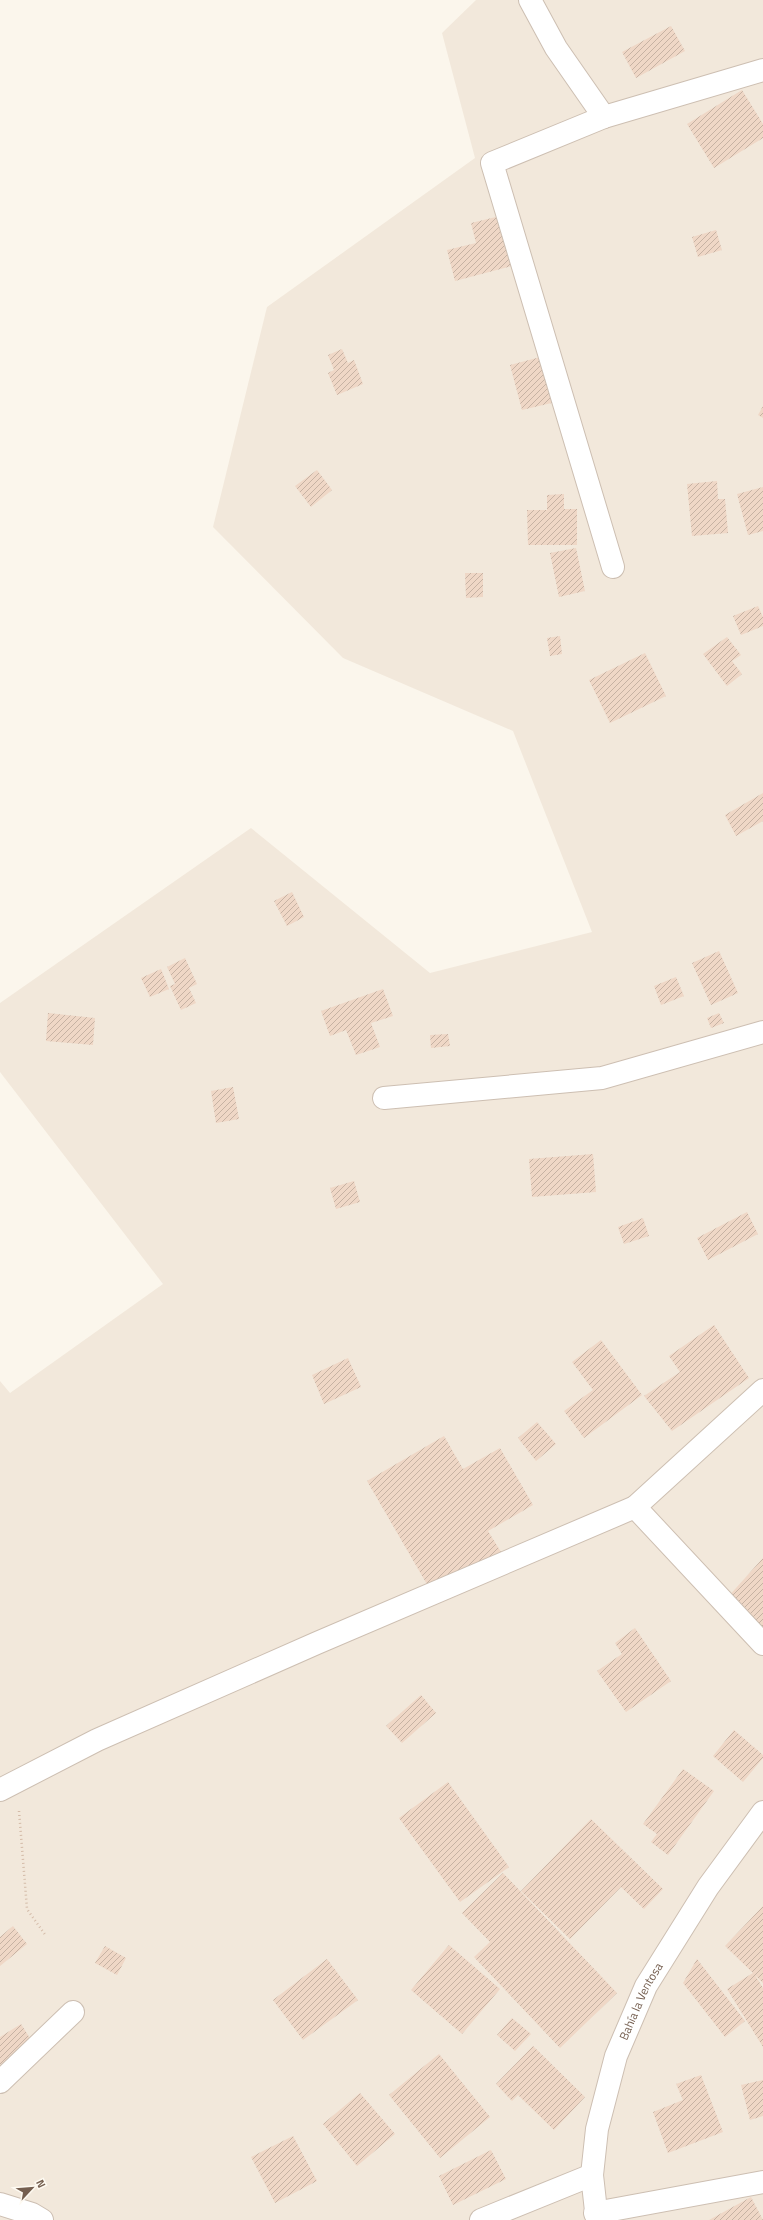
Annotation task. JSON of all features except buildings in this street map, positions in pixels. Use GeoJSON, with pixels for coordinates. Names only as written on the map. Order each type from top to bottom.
{"type":"FeatureCollection","features":[{"type":"Feature","properties":{"kind":"street"},"geometry":{"type":"LineString","coordinates":[[530,0],[556,48],[604,117]]}},
{"type":"Feature","properties":{"kind":"street"},"geometry":{"type":"LineString","coordinates":[[613,567],[492,163],[604,117],[763,70]]}},
{"type":"Feature","properties":{"kind":"street"},"geometry":{"type":"LineString","coordinates":[[384,1098],[602,1078],[763,1032]]}},
{"type":"Feature","properties":{"kind":"street"},"geometry":{"type":"LineString","coordinates":[[8,1786],[125,1727],[635,1507],[763,1390]]}},
{"type":"Feature","properties":{"kind":"street"},"geometry":{"type":"LineString","coordinates":[[635,1507],[763,1644]]}},
{"type":"Feature","properties":{"kind":"street","name":"Bahía la Ventosa"},"geometry":{"type":"LineString","coordinates":[[596,2216],[592,2176],[597,2129],[616,2056],[646,1986],[708,1887],[763,1812]]}},
{"type":"Feature","properties":{"kind":"street"},"geometry":{"type":"LineString","coordinates":[[0,2082],[73,2012]]}},
{"type":"Feature","properties":{"kind":"street"},"geometry":{"type":"LineString","coordinates":[[481,2220],[592,2176]]}},
{"type":"Feature","properties":{"kind":"street"},"geometry":{"type":"LineString","coordinates":[[596,2216],[763,2182]]}},
{"type":"Feature","properties":{"kind":"street"},"geometry":{"type":"LineString","coordinates":[[0,2204],[32,2214],[42,2220]]}},
{"type":"Feature","properties":{"kind":"path"},"geometry":{"type":"LineString","coordinates":[[8,1786],[27,1909],[46,1936]]}},
{"type":"Feature","properties":{"kind":"shaded area"},"geometry":{"type":"Polygon","coordinates":[[[476,0],[763,0],[763,2220],[0,2220],[0,1381],[10,1393],[163,1284],[0,1072],[0,1003],[251,828],[430,973],[592,932],[513,731],[343,658],[213,527],[267,307],[475,158],[442,33],[476,0]]]}}]}
